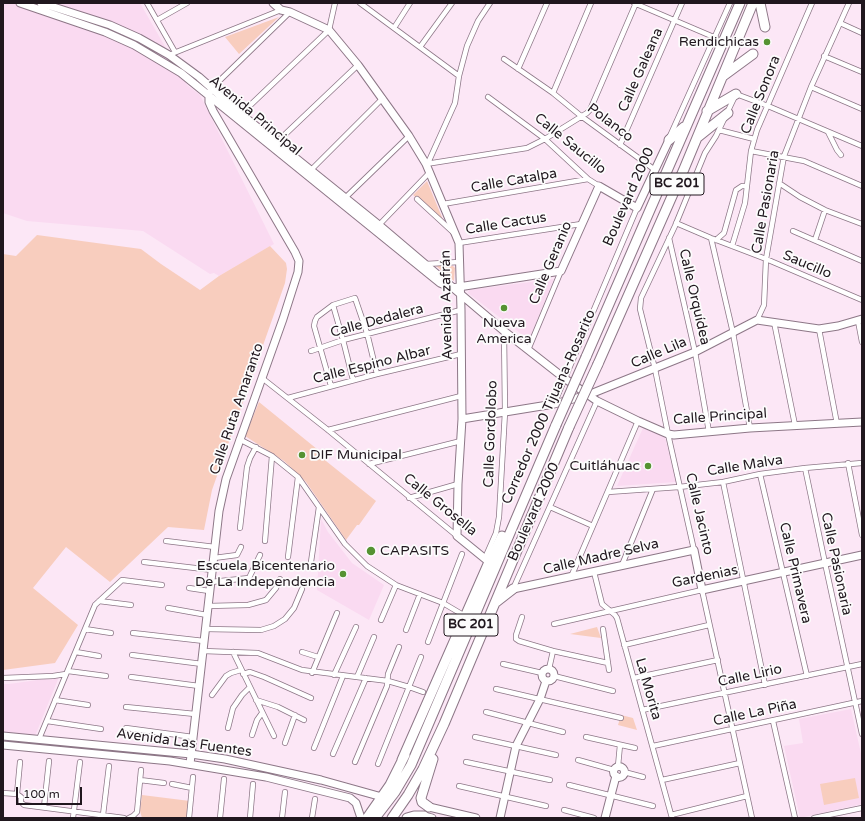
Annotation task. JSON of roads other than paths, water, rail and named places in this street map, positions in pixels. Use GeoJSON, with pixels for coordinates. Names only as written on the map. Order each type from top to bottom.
{"type":"FeatureCollection","features":[{"type":"Feature","properties":{"kind":"highway","name":"Corredor 2000 Tijuana-Rosarito"},"geometry":{"type":"LineString","coordinates":[[376,818],[395,792],[411,765],[523,500],[740,3]]}},
{"type":"Feature","properties":{"kind":"highway","name":"Corredor 2000 Tijuana-Rosarito"},"geometry":{"type":"LineString","coordinates":[[392,818],[408,795],[423,769],[446,719],[493,603],[568,427],[598,364],[676,188],[753,3]]}},
{"type":"Feature","properties":{"kind":"highway"},"geometry":{"type":"LineString","coordinates":[[760,3],[765,27]]}},
{"type":"Feature","properties":{"kind":"highway"},"geometry":{"type":"LineString","coordinates":[[722,77],[753,54]]}},
{"type":"Feature","properties":{"kind":"highway"},"geometry":{"type":"LineString","coordinates":[[707,111],[736,94]]}},
{"type":"Feature","properties":{"kind":"highway"},"geometry":{"type":"LineString","coordinates":[[696,138],[728,112]]}},
{"type":"Feature","properties":{"kind":"highway"},"geometry":{"type":"LineString","coordinates":[[668,140],[687,124]]}},
{"type":"Feature","properties":{"kind":"highway"},"geometry":{"type":"LineString","coordinates":[[671,163],[672,167],[676,170],[684,169]]}},
{"type":"Feature","properties":{"kind":"highway"},"geometry":{"type":"LineString","coordinates":[[663,181],[670,183],[676,188]]}},
{"type":"Feature","properties":{"kind":"highway"},"geometry":{"type":"LineString","coordinates":[[367,818],[390,785],[465,616],[487,560],[515,511],[523,500]]}},
{"type":"Feature","properties":{"kind":"highway"},"geometry":{"type":"LineString","coordinates":[[493,603],[513,589]]}},
{"type":"Feature","properties":{"kind":"highway"},"geometry":{"type":"LineString","coordinates":[[402,760],[441,696]]}},
{"type":"Feature","properties":{"kind":"highway"},"geometry":{"type":"LineString","coordinates":[[429,807],[422,802],[421,794],[446,719]]}},
{"type":"Feature","properties":{"kind":"highway"},"geometry":{"type":"LineString","coordinates":[[407,818],[414,816],[426,817]]}},
{"type":"Feature","properties":{"kind":"street","name":"Avenida Principal"},"geometry":{"type":"LineString","coordinates":[[20,3],[44,6],[110,25],[172,54],[199,77],[236,119],[440,283],[452,288]]}},
{"type":"Feature","properties":{"kind":"street"},"geometry":{"type":"LineString","coordinates":[[147,3],[157,20],[172,54],[282,10]]}},
{"type":"Feature","properties":{"kind":"street"},"geometry":{"type":"LineString","coordinates":[[157,20],[187,3]]}},
{"type":"Feature","properties":{"kind":"street","name":"Avenida Azafrán"},"geometry":{"type":"LineString","coordinates":[[273,3],[282,10],[290,12],[329,30],[358,65],[383,98],[427,163],[459,243],[461,287],[462,419],[458,484],[457,536]]}},
{"type":"Feature","properties":{"kind":"street"},"geometry":{"type":"LineString","coordinates":[[241,114],[329,30],[335,3]]}},
{"type":"Feature","properties":{"kind":"street"},"geometry":{"type":"LineString","coordinates":[[394,28],[410,3]]}},
{"type":"Feature","properties":{"kind":"street"},"geometry":{"type":"LineString","coordinates":[[420,47],[452,3]]}},
{"type":"Feature","properties":{"kind":"street"},"geometry":{"type":"LineString","coordinates":[[427,163],[455,103],[459,76],[467,46],[478,21],[490,3]]}},
{"type":"Feature","properties":{"kind":"street"},"geometry":{"type":"LineString","coordinates":[[518,69],[547,3]]}},
{"type":"Feature","properties":{"kind":"street"},"geometry":{"type":"LineString","coordinates":[[553,93],[591,3]]}},
{"type":"Feature","properties":{"kind":"street"},"geometry":{"type":"LineString","coordinates":[[427,163],[527,148],[545,139],[590,110],[635,3],[716,38]]}},
{"type":"Feature","properties":{"kind":"street","name":"Calle Galeana"},"geometry":{"type":"LineString","coordinates":[[620,145],[682,3]]}},
{"type":"Feature","properties":{"kind":"street","name":"Boulevard 2000"},"geometry":{"type":"LineString","coordinates":[[554,404],[637,208],[716,38],[730,3]]}},
{"type":"Feature","properties":{"kind":"street","name":"Calle Sonora"},"geometry":{"type":"LineString","coordinates":[[732,246],[743,212],[754,140],[812,3]]}},
{"type":"Feature","properties":{"kind":"street","name":"Calle Pasionaria"},"geometry":{"type":"LineString","coordinates":[[757,320],[764,305],[766,259],[784,156],[824,56],[849,3]]}},
{"type":"Feature","properties":{"kind":"street"},"geometry":{"type":"LineString","coordinates":[[363,4],[459,76]]}},
{"type":"Feature","properties":{"kind":"street","name":"Avenida Principal"},"geometry":{"type":"LineString","coordinates":[[44,6],[134,45],[210,91],[277,142],[379,225],[504,331],[588,395]]}},
{"type":"Feature","properties":{"kind":"street"},"geometry":{"type":"LineString","coordinates":[[210,91],[290,12]]}},
{"type":"Feature","properties":{"kind":"street"},"geometry":{"type":"LineString","coordinates":[[840,24],[862,33]]}},
{"type":"Feature","properties":{"kind":"street"},"geometry":{"type":"LineString","coordinates":[[824,56],[862,72]]}},
{"type":"Feature","properties":{"kind":"street","name":"Polanco"},"geometry":{"type":"LineString","coordinates":[[504,58],[655,170]]}},
{"type":"Feature","properties":{"kind":"street"},"geometry":{"type":"LineString","coordinates":[[277,142],[358,65]]}},
{"type":"Feature","properties":{"kind":"street"},"geometry":{"type":"LineString","coordinates":[[811,87],[862,109]]}},
{"type":"Feature","properties":{"kind":"street","name":"Calle Ruta Amaranto"},"geometry":{"type":"LineString","coordinates":[[190,764],[219,511],[226,478],[298,272],[299,261],[213,111],[209,102],[210,91]]}},
{"type":"Feature","properties":{"kind":"street"},"geometry":{"type":"LineString","coordinates":[[736,94],[862,146]]}},
{"type":"Feature","properties":{"kind":"street","name":"Calle Jacinto"},"geometry":{"type":"LineString","coordinates":[[736,94],[719,130],[705,153],[640,304],[640,309],[655,369],[709,626],[718,660],[752,818]]}},
{"type":"Feature","properties":{"kind":"street","name":"Calle Saucillo"},"geometry":{"type":"LineString","coordinates":[[488,97],[545,139],[588,179],[637,208]]}},
{"type":"Feature","properties":{"kind":"street"},"geometry":{"type":"LineString","coordinates":[[311,170],[383,98]]}},
{"type":"Feature","properties":{"kind":"street"},"geometry":{"type":"LineString","coordinates":[[719,130],[754,140]]}},
{"type":"Feature","properties":{"kind":"street"},"geometry":{"type":"LineString","coordinates":[[828,132],[841,155]]}},
{"type":"Feature","properties":{"kind":"street"},"geometry":{"type":"LineString","coordinates":[[345,198],[409,136]]}},
{"type":"Feature","properties":{"kind":"street"},"geometry":{"type":"LineString","coordinates":[[752,151],[804,161],[862,186]]}},
{"type":"Feature","properties":{"kind":"street"},"geometry":{"type":"LineString","coordinates":[[379,225],[430,172]]}},
{"type":"Feature","properties":{"kind":"street","name":"Calle Catalpa"},"geometry":{"type":"LineString","coordinates":[[443,204],[588,179]]}},
{"type":"Feature","properties":{"kind":"street"},"geometry":{"type":"LineString","coordinates":[[779,183],[800,197],[826,210],[862,224]]}},
{"type":"Feature","properties":{"kind":"street","name":"Calle Geranio"},"geometry":{"type":"LineString","coordinates":[[528,350],[581,224],[599,186]]}},
{"type":"Feature","properties":{"kind":"street"},"geometry":{"type":"LineString","coordinates":[[747,186],[742,186],[736,190],[724,233],[714,239],[750,428]]}},
{"type":"Feature","properties":{"kind":"street"},"geometry":{"type":"LineString","coordinates":[[417,199],[455,234]]}},
{"type":"Feature","properties":{"kind":"street"},"geometry":{"type":"LineString","coordinates":[[815,240],[826,210]]}},
{"type":"Feature","properties":{"kind":"street","name":"Saucillo"},"geometry":{"type":"LineString","coordinates":[[676,223],[862,300]]}},
{"type":"Feature","properties":{"kind":"street","name":"Calle Cactus"},"geometry":{"type":"LineString","coordinates":[[459,243],[581,224]]}},
{"type":"Feature","properties":{"kind":"street"},"geometry":{"type":"LineString","coordinates":[[793,231],[862,261]]}},
{"type":"Feature","properties":{"kind":"street","name":"Calle Orquídea"},"geometry":{"type":"LineString","coordinates":[[669,238],[695,352],[709,432]]}},
{"type":"Feature","properties":{"kind":"street"},"geometry":{"type":"LineString","coordinates":[[426,264],[459,262]]}},
{"type":"Feature","properties":{"kind":"street"},"geometry":{"type":"LineString","coordinates":[[452,288],[561,271]]}},
{"type":"Feature","properties":{"kind":"street"},"geometry":{"type":"LineString","coordinates":[[331,386],[314,326],[315,321],[317,317],[333,306],[355,298],[367,333],[377,374]]}},
{"type":"Feature","properties":{"kind":"street"},"geometry":{"type":"LineString","coordinates":[[333,306],[353,380]]}},
{"type":"Feature","properties":{"kind":"street","name":"Calle Dedalera"},"geometry":{"type":"LineString","coordinates":[[311,351],[367,333],[461,310]]}},
{"type":"Feature","properties":{"kind":"street"},"geometry":{"type":"LineString","coordinates":[[757,320],[819,329],[860,320],[862,342]]}},
{"type":"Feature","properties":{"kind":"street","name":"Calle Lila"},"geometry":{"type":"LineString","coordinates":[[462,419],[554,404],[588,395],[695,352],[757,320]]}},
{"type":"Feature","properties":{"kind":"street"},"geometry":{"type":"LineString","coordinates":[[774,322],[795,426]]}},
{"type":"Feature","properties":{"kind":"street"},"geometry":{"type":"LineString","coordinates":[[819,329],[837,424]]}},
{"type":"Feature","properties":{"kind":"street","name":"Calle Gordolobo"},"geometry":{"type":"LineString","coordinates":[[487,560],[498,526],[505,412],[504,331]]}},
{"type":"Feature","properties":{"kind":"street","name":"Calle Espino Albar"},"geometry":{"type":"LineString","coordinates":[[288,398],[353,380],[462,354]]}},
{"type":"Feature","properties":{"kind":"street","name":"Calle Grosella"},"geometry":{"type":"LineString","coordinates":[[262,378],[487,560]]}},
{"type":"Feature","properties":{"kind":"street","name":"Calle Principal"},"geometry":{"type":"LineString","coordinates":[[588,395],[638,421],[668,434],[674,435],[750,428],[862,422]]}},
{"type":"Feature","properties":{"kind":"street"},"geometry":{"type":"LineString","coordinates":[[328,430],[461,396]]}},
{"type":"Feature","properties":{"kind":"street","name":"Boulevard 2000"},"geometry":{"type":"LineString","coordinates":[[513,589],[597,401]]}},
{"type":"Feature","properties":{"kind":"street"},"geometry":{"type":"LineString","coordinates":[[571,577],[638,421]]}},
{"type":"Feature","properties":{"kind":"street"},"geometry":{"type":"LineString","coordinates":[[239,439],[272,456],[298,477],[345,544],[367,566],[396,585],[443,603],[465,616]]}},
{"type":"Feature","properties":{"kind":"street"},"geometry":{"type":"LineString","coordinates":[[369,464],[461,441]]}},
{"type":"Feature","properties":{"kind":"street"},"geometry":{"type":"LineString","coordinates":[[240,528],[247,467],[256,447]]}},
{"type":"Feature","properties":{"kind":"street"},"geometry":{"type":"LineString","coordinates":[[265,541],[272,456]]}},
{"type":"Feature","properties":{"kind":"street"},"geometry":{"type":"LineString","coordinates":[[848,463],[862,535]]}},
{"type":"Feature","properties":{"kind":"street","name":"Calle Malva"},"geometry":{"type":"LineString","coordinates":[[608,492],[723,482],[760,474],[848,463],[862,463]]}},
{"type":"Feature","properties":{"kind":"street","name":"Calle Pasionaria"},"geometry":{"type":"LineString","coordinates":[[805,468],[862,734]]}},
{"type":"Feature","properties":{"kind":"street","name":"Calle Primavera"},"geometry":{"type":"LineString","coordinates":[[760,474],[807,676]]}},
{"type":"Feature","properties":{"kind":"street"},"geometry":{"type":"LineString","coordinates":[[288,557],[298,477]]}},
{"type":"Feature","properties":{"kind":"street"},"geometry":{"type":"LineString","coordinates":[[723,482],[765,685]]}},
{"type":"Feature","properties":{"kind":"street"},"geometry":{"type":"LineString","coordinates":[[409,498],[458,484]]}},
{"type":"Feature","properties":{"kind":"street"},"geometry":{"type":"LineString","coordinates":[[622,565],[653,489]]}},
{"type":"Feature","properties":{"kind":"street"},"geometry":{"type":"LineString","coordinates":[[311,562],[319,507]]}},
{"type":"Feature","properties":{"kind":"street"},"geometry":{"type":"LineString","coordinates":[[550,508],[593,526]]}},
{"type":"Feature","properties":{"kind":"street"},"geometry":{"type":"LineString","coordinates":[[166,541],[215,547]]}},
{"type":"Feature","properties":{"kind":"street"},"geometry":{"type":"LineString","coordinates":[[214,558],[237,555],[240,547]]}},
{"type":"Feature","properties":{"kind":"street","name":"Calle Madre Selva"},"geometry":{"type":"LineString","coordinates":[[513,589],[694,550]]}},
{"type":"Feature","properties":{"kind":"street"},"geometry":{"type":"LineString","coordinates":[[428,642],[462,554]]}},
{"type":"Feature","properties":{"kind":"street"},"geometry":{"type":"LineString","coordinates":[[211,582],[249,578],[260,555]]}},
{"type":"Feature","properties":{"kind":"street","name":"Gardenias"},"geometry":{"type":"LineString","coordinates":[[554,624],[862,555]]}},
{"type":"Feature","properties":{"kind":"street"},"geometry":{"type":"LineString","coordinates":[[144,562],[212,570]]}},
{"type":"Feature","properties":{"kind":"street","name":"La Morita"},"geometry":{"type":"LineString","coordinates":[[594,572],[602,604],[617,618],[671,816]]}},
{"type":"Feature","properties":{"kind":"street"},"geometry":{"type":"LineString","coordinates":[[208,606],[248,605],[266,600],[276,588],[280,579]]}},
{"type":"Feature","properties":{"kind":"street"},"geometry":{"type":"LineString","coordinates":[[39,739],[95,605],[122,580],[162,585]]}},
{"type":"Feature","properties":{"kind":"street"},"geometry":{"type":"LineString","coordinates":[[382,620],[396,585]]}},
{"type":"Feature","properties":{"kind":"street"},"geometry":{"type":"LineString","coordinates":[[189,588],[209,591]]}},
{"type":"Feature","properties":{"kind":"street"},"geometry":{"type":"LineString","coordinates":[[205,629],[261,630],[274,626],[285,619],[294,608],[302,589]]}},
{"type":"Feature","properties":{"kind":"street"},"geometry":{"type":"LineString","coordinates":[[406,630],[420,594]]}},
{"type":"Feature","properties":{"kind":"street"},"geometry":{"type":"LineString","coordinates":[[99,601],[132,605]]}},
{"type":"Feature","properties":{"kind":"street"},"geometry":{"type":"LineString","coordinates":[[168,608],[207,615]]}},
{"type":"Feature","properties":{"kind":"street"},"geometry":{"type":"LineString","coordinates":[[312,673],[337,613]]}},
{"type":"Feature","properties":{"kind":"street"},"geometry":{"type":"LineString","coordinates":[[522,617],[516,639],[553,651],[608,663]]}},
{"type":"Feature","properties":{"kind":"street"},"geometry":{"type":"LineString","coordinates":[[624,645],[709,626]]}},
{"type":"Feature","properties":{"kind":"street"},"geometry":{"type":"LineString","coordinates":[[334,675],[356,627]]}},
{"type":"Feature","properties":{"kind":"street"},"geometry":{"type":"LineString","coordinates":[[85,629],[111,633]]}},
{"type":"Feature","properties":{"kind":"street"},"geometry":{"type":"LineString","coordinates":[[602,630],[609,670]]}},
{"type":"Feature","properties":{"kind":"street"},"geometry":{"type":"LineString","coordinates":[[133,633],[204,642]]}},
{"type":"Feature","properties":{"kind":"street"},"geometry":{"type":"LineString","coordinates":[[357,677],[374,637]]}},
{"type":"Feature","properties":{"kind":"street"},"geometry":{"type":"LineString","coordinates":[[355,762],[387,686],[388,674],[399,647]]}},
{"type":"Feature","properties":{"kind":"street"},"geometry":{"type":"LineString","coordinates":[[203,651],[258,653],[312,673],[388,681],[423,692]]}},
{"type":"Feature","properties":{"kind":"street"},"geometry":{"type":"LineString","coordinates":[[549,669],[553,651]]}},
{"type":"Feature","properties":{"kind":"street"},"geometry":{"type":"LineString","coordinates":[[76,652],[98,656]]}},
{"type":"Feature","properties":{"kind":"street"},"geometry":{"type":"LineString","coordinates":[[233,652],[274,736]]}},
{"type":"Feature","properties":{"kind":"street"},"geometry":{"type":"LineString","coordinates":[[302,652],[318,658]]}},
{"type":"Feature","properties":{"kind":"street"},"geometry":{"type":"LineString","coordinates":[[132,655],[202,664]]}},
{"type":"Feature","properties":{"kind":"street"},"geometry":{"type":"LineString","coordinates":[[378,764],[421,657]]}},
{"type":"Feature","properties":{"kind":"street"},"geometry":{"type":"LineString","coordinates":[[634,678],[718,660]]}},
{"type":"Feature","properties":{"kind":"street"},"geometry":{"type":"LineString","coordinates":[[503,664],[542,673]]}},
{"type":"Feature","properties":{"kind":"street","name":"Calle Lirio"},"geometry":{"type":"LineString","coordinates":[[642,710],[862,664]]}},
{"type":"Feature","properties":{"kind":"street"},"geometry":{"type":"LineString","coordinates":[[542,673],[546,669],[549,669]]}},
{"type":"Feature","properties":{"kind":"street"},"geometry":{"type":"LineString","coordinates":[[549,669],[553,671],[554,676]]}},
{"type":"Feature","properties":{"kind":"street"},"geometry":{"type":"LineString","coordinates":[[3,678],[53,676],[67,672],[106,676]]}},
{"type":"Feature","properties":{"kind":"street"},"geometry":{"type":"LineString","coordinates":[[212,695],[226,676],[231,673],[250,672],[311,698]]}},
{"type":"Feature","properties":{"kind":"street"},"geometry":{"type":"LineString","coordinates":[[542,673],[543,679],[546,681]]}},
{"type":"Feature","properties":{"kind":"street"},"geometry":{"type":"LineString","coordinates":[[314,748],[343,676]]}},
{"type":"Feature","properties":{"kind":"street"},"geometry":{"type":"LineString","coordinates":[[546,681],[552,680],[554,676]]}},
{"type":"Feature","properties":{"kind":"street"},"geometry":{"type":"LineString","coordinates":[[554,676],[613,691]]}},
{"type":"Feature","properties":{"kind":"street"},"geometry":{"type":"LineString","coordinates":[[132,677],[199,686]]}},
{"type":"Feature","properties":{"kind":"street"},"geometry":{"type":"LineString","coordinates":[[333,754],[366,678]]}},
{"type":"Feature","properties":{"kind":"street"},"geometry":{"type":"LineString","coordinates":[[500,818],[516,746],[540,700],[546,681]]}},
{"type":"Feature","properties":{"kind":"street"},"geometry":{"type":"LineString","coordinates":[[228,728],[233,708],[250,687]]}},
{"type":"Feature","properties":{"kind":"street"},"geometry":{"type":"LineString","coordinates":[[496,689],[621,718]]}},
{"type":"Feature","properties":{"kind":"street"},"geometry":{"type":"LineString","coordinates":[[55,700],[88,704]]}},
{"type":"Feature","properties":{"kind":"street"},"geometry":{"type":"LineString","coordinates":[[256,700],[278,707],[304,720]]}},
{"type":"Feature","properties":{"kind":"street","name":"Calle La Piña"},"geometry":{"type":"LineString","coordinates":[[653,746],[862,701]]}},
{"type":"Feature","properties":{"kind":"street"},"geometry":{"type":"LineString","coordinates":[[126,707],[195,714]]}},
{"type":"Feature","properties":{"kind":"street"},"geometry":{"type":"LineString","coordinates":[[486,712],[563,732]]}},
{"type":"Feature","properties":{"kind":"street"},"geometry":{"type":"LineString","coordinates":[[252,735],[257,720],[262,713]]}},
{"type":"Feature","properties":{"kind":"street"},"geometry":{"type":"LineString","coordinates":[[285,743],[295,715]]}},
{"type":"Feature","properties":{"kind":"street"},"geometry":{"type":"LineString","coordinates":[[47,721],[101,729]]}},
{"type":"Feature","properties":{"kind":"street"},"geometry":{"type":"LineString","coordinates":[[773,721],[795,818]]}},
{"type":"Feature","properties":{"kind":"street"},"geometry":{"type":"LineString","coordinates":[[126,728],[193,737]]}},
{"type":"Feature","properties":{"kind":"street","name":"Avenida Las Fuentes"},"geometry":{"type":"LineString","coordinates":[[3,736],[191,754],[225,759],[286,772],[382,798]]}},
{"type":"Feature","properties":{"kind":"street"},"geometry":{"type":"LineString","coordinates":[[475,737],[556,756]]}},
{"type":"Feature","properties":{"kind":"street"},"geometry":{"type":"LineString","coordinates":[[586,737],[635,748]]}},
{"type":"Feature","properties":{"kind":"street","name":"Avenida Las Fuentes"},"geometry":{"type":"LineString","coordinates":[[3,745],[190,764],[266,776],[350,798],[356,803],[361,818]]}},
{"type":"Feature","properties":{"kind":"street"},"geometry":{"type":"LineString","coordinates":[[605,818],[611,796],[620,745]]}},
{"type":"Feature","properties":{"kind":"street"},"geometry":{"type":"LineString","coordinates":[[578,760],[616,771],[622,776],[624,772],[643,777]]}},
{"type":"Feature","properties":{"kind":"street"},"geometry":{"type":"LineString","coordinates":[[44,808],[49,761]]}},
{"type":"Feature","properties":{"kind":"street"},"geometry":{"type":"LineString","coordinates":[[17,794],[20,762]]}},
{"type":"Feature","properties":{"kind":"street"},"geometry":{"type":"LineString","coordinates":[[73,818],[80,762]]}},
{"type":"Feature","properties":{"kind":"street"},"geometry":{"type":"LineString","coordinates":[[466,762],[550,780]]}},
{"type":"Feature","properties":{"kind":"street"},"geometry":{"type":"LineString","coordinates":[[662,780],[740,763]]}},
{"type":"Feature","properties":{"kind":"street"},"geometry":{"type":"LineString","coordinates":[[103,815],[109,766]]}},
{"type":"Feature","properties":{"kind":"street"},"geometry":{"type":"LineString","coordinates":[[131,817],[137,812],[141,770]]}},
{"type":"Feature","properties":{"kind":"street"},"geometry":{"type":"LineString","coordinates":[[189,818],[193,777]]}},
{"type":"Feature","properties":{"kind":"street"},"geometry":{"type":"LineString","coordinates":[[220,818],[224,778]]}},
{"type":"Feature","properties":{"kind":"street"},"geometry":{"type":"LineString","coordinates":[[140,780],[164,783]]}},
{"type":"Feature","properties":{"kind":"street"},"geometry":{"type":"LineString","coordinates":[[172,784],[192,788]]}},
{"type":"Feature","properties":{"kind":"street"},"geometry":{"type":"LineString","coordinates":[[250,818],[253,784]]}},
{"type":"Feature","properties":{"kind":"street"},"geometry":{"type":"LineString","coordinates":[[569,785],[653,806]]}},
{"type":"Feature","properties":{"kind":"street"},"geometry":{"type":"LineString","coordinates":[[459,786],[546,806]]}},
{"type":"Feature","properties":{"kind":"street"},"geometry":{"type":"LineString","coordinates":[[282,818],[285,792]]}},
{"type":"Feature","properties":{"kind":"street"},"geometry":{"type":"LineString","coordinates":[[3,793],[17,794],[21,797],[21,802],[24,806],[124,818]]}},
{"type":"Feature","properties":{"kind":"street"},"geometry":{"type":"LineString","coordinates":[[671,816],[747,796]]}},
{"type":"Feature","properties":{"kind":"street"},"geometry":{"type":"LineString","coordinates":[[312,818],[315,799]]}},
{"type":"Feature","properties":{"kind":"street"},"geometry":{"type":"LineString","coordinates":[[426,817],[429,807],[466,817],[476,818]]}},
{"type":"Feature","properties":{"kind":"street"},"geometry":{"type":"LineString","coordinates":[[814,818],[862,808]]}},
{"type":"Feature","properties":{"kind":"street"},"geometry":{"type":"LineString","coordinates":[[564,810],[594,818]]}},
{"type":"Feature","properties":{"kind":"place","name":"Rendichicas"},"geometry":{"type":"Point","coordinates":[767,42]}},
{"type":"Feature","properties":{"kind":"place","name":"Nueva America"},"geometry":{"type":"Point","coordinates":[504,308]}},
{"type":"Feature","properties":{"kind":"place","name":"DIF Municipal"},"geometry":{"type":"Point","coordinates":[302,455]}},
{"type":"Feature","properties":{"kind":"place","name":"Cuitláhuac"},"geometry":{"type":"Point","coordinates":[648,466]}},
{"type":"Feature","properties":{"kind":"place","name":"CAPASITS"},"geometry":{"type":"Point","coordinates":[371,551]}},
{"type":"Feature","properties":{"kind":"place","name":"Escuela Bicentenario De La Independencia"},"geometry":{"type":"Point","coordinates":[343,574]}}]}
